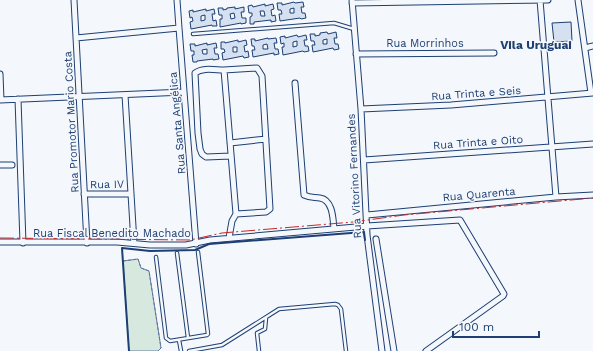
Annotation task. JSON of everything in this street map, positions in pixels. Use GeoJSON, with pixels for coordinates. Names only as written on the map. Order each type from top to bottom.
{"type":"FeatureCollection","features":[{"type":"Feature","properties":{"kind":"street","name":"Rua Promotor Mario Costa"},"geometry":{"type":"LineString","coordinates":[[74,0],[87,243]]}},
{"type":"Feature","properties":{"kind":"street","name":"Rua Santa Angélica"},"geometry":{"type":"LineString","coordinates":[[178,0],[196,244]]}},
{"type":"Feature","properties":{"kind":"street"},"geometry":{"type":"LineString","coordinates":[[540,0],[556,197]]}},
{"type":"Feature","properties":{"kind":"street"},"geometry":{"type":"LineString","coordinates":[[352,1],[548,0]]}},
{"type":"Feature","properties":{"kind":"street"},"geometry":{"type":"LineString","coordinates":[[578,0],[584,48],[592,93]]}},
{"type":"Feature","properties":{"kind":"street","name":"Rua Vitorino Fernandes"},"geometry":{"type":"LineString","coordinates":[[352,1],[361,109],[367,226],[382,351]]}},
{"type":"Feature","properties":{"kind":"street"},"geometry":{"type":"LineString","coordinates":[[76,38],[179,28]]}},
{"type":"Feature","properties":{"kind":"street"},"geometry":{"type":"LineString","coordinates":[[584,48],[593,46]]}},
{"type":"Feature","properties":{"kind":"street","name":"Rua Morrinhos"},"geometry":{"type":"LineString","coordinates":[[356,54],[494,53]]}},
{"type":"Feature","properties":{"kind":"street"},"geometry":{"type":"LineString","coordinates":[[231,156],[206,157],[202,154],[198,133],[195,73],[204,69],[224,70],[257,68],[262,76],[270,209],[266,212],[236,214]]}},
{"type":"Feature","properties":{"kind":"street"},"geometry":{"type":"LineString","coordinates":[[224,70],[236,214],[232,221],[229,238]]}},
{"type":"Feature","properties":{"kind":"street"},"geometry":{"type":"LineString","coordinates":[[0,74],[1,100],[184,92]]}},
{"type":"Feature","properties":{"kind":"street"},"geometry":{"type":"LineString","coordinates":[[295,83],[304,195],[309,198],[322,198],[327,201],[331,210],[334,229]]}},
{"type":"Feature","properties":{"kind":"street","name":"Rua Trinta e Seis"},"geometry":{"type":"LineString","coordinates":[[361,109],[451,105],[592,93]]}},
{"type":"Feature","properties":{"kind":"street"},"geometry":{"type":"LineString","coordinates":[[125,95],[134,243]]}},
{"type":"Feature","properties":{"kind":"street"},"geometry":{"type":"LineString","coordinates":[[18,99],[24,243]]}},
{"type":"Feature","properties":{"kind":"street"},"geometry":{"type":"LineString","coordinates":[[230,142],[266,139]]}},
{"type":"Feature","properties":{"kind":"street","name":"Rua Trinta e Oito"},"geometry":{"type":"LineString","coordinates":[[364,160],[593,144]]}},
{"type":"Feature","properties":{"kind":"street"},"geometry":{"type":"LineString","coordinates":[[0,165],[12,165]]}},
{"type":"Feature","properties":{"kind":"street","name":"Rua IV"},"geometry":{"type":"LineString","coordinates":[[84,194],[131,194]]}},
{"type":"Feature","properties":{"kind":"street","name":"Rua Quarenta"},"geometry":{"type":"LineString","coordinates":[[367,214],[593,195]]}},
{"type":"Feature","properties":{"kind":"street","name":"Rua Fiscal Benedito Machado"},"geometry":{"type":"LineString","coordinates":[[0,242],[134,243],[142,247],[150,248],[196,244],[210,240],[229,238],[367,226],[460,220],[504,291],[503,296],[426,351]]}},
{"type":"Feature","properties":{"kind":"street"},"geometry":{"type":"LineString","coordinates":[[376,239],[394,351]]}},
{"type":"Feature","properties":{"kind":"lane"},"geometry":{"type":"LineString","coordinates":[[193,34],[334,23],[354,29]]}},
{"type":"Feature","properties":{"kind":"lane"},"geometry":{"type":"LineString","coordinates":[[156,257],[166,338],[170,341],[179,340],[208,334],[198,252]]}},
{"type":"Feature","properties":{"kind":"lane"},"geometry":{"type":"LineString","coordinates":[[177,253],[188,338]]}},
{"type":"Feature","properties":{"kind":"lane"},"geometry":{"type":"LineString","coordinates":[[188,351],[222,345],[279,310],[326,304],[338,305],[341,309],[346,351]]}},
{"type":"Feature","properties":{"kind":"lane"},"geometry":{"type":"LineString","coordinates":[[259,351],[258,333],[265,329],[266,317]]}},
{"type":"Feature","properties":{"kind":"lane"},"geometry":{"type":"LineString","coordinates":[[179,340],[181,351]]}},
{"type":"Feature","properties":{"kind":"path"},"geometry":{"type":"LineString","coordinates":[[123,260],[138,259],[141,268],[149,271],[161,348],[158,351]]}},
{"type":"Feature","properties":{"kind":"shaded area"},"geometry":{"type":"Polygon","coordinates":[[[138,259],[141,268],[149,271],[161,348],[158,351],[129,351],[123,261],[138,259]]]}},
{"type":"Feature","properties":{"kind":"building"},"geometry":{"type":"Polygon","coordinates":[[[294,2],[303,2],[304,7],[301,7],[302,13],[305,13],[306,18],[280,21],[279,14],[282,14],[281,10],[278,10],[277,3],[282,3],[282,5],[294,2]],[[294,8],[290,9],[290,13],[294,13],[294,8]]]}},
{"type":"Feature","properties":{"kind":"building"},"geometry":{"type":"Polygon","coordinates":[[[273,4],[274,9],[271,10],[272,16],[275,15],[276,21],[271,22],[271,20],[254,22],[254,24],[250,24],[250,17],[252,16],[252,13],[249,13],[248,6],[252,5],[253,7],[273,4]],[[260,11],[261,16],[265,16],[264,11],[260,11]]]}},
{"type":"Feature","properties":{"kind":"building"},"geometry":{"type":"Polygon","coordinates":[[[235,7],[235,9],[244,7],[244,12],[241,12],[242,18],[246,18],[246,23],[220,27],[220,19],[222,19],[222,15],[219,15],[218,8],[223,8],[223,10],[235,7]],[[234,13],[230,14],[231,19],[235,18],[234,13]]]}},
{"type":"Feature","properties":{"kind":"building"},"geometry":{"type":"Polygon","coordinates":[[[214,9],[215,14],[212,14],[213,21],[216,20],[217,26],[212,25],[191,29],[190,22],[193,21],[192,17],[190,18],[189,11],[193,10],[193,12],[214,9]],[[205,15],[201,16],[201,21],[205,20],[205,15]]]}},
{"type":"Feature","properties":{"kind":"building"},"geometry":{"type":"Polygon","coordinates":[[[571,22],[572,41],[554,42],[552,23],[571,22]]]}},
{"type":"Feature","properties":{"kind":"building"},"geometry":{"type":"Polygon","coordinates":[[[327,32],[328,34],[336,32],[337,38],[334,38],[335,44],[338,44],[339,49],[334,50],[333,48],[313,52],[312,45],[315,45],[314,41],[311,41],[310,34],[315,34],[315,36],[320,35],[320,33],[327,32]],[[327,39],[323,40],[323,44],[327,44],[327,39]]]}},
{"type":"Feature","properties":{"kind":"building"},"geometry":{"type":"Polygon","coordinates":[[[297,35],[298,37],[306,35],[307,40],[304,40],[305,46],[308,46],[309,51],[283,55],[282,47],[284,47],[284,43],[281,44],[280,37],[285,36],[285,38],[297,35]],[[297,41],[293,42],[293,47],[297,46],[297,41]]]}},
{"type":"Feature","properties":{"kind":"building"},"geometry":{"type":"Polygon","coordinates":[[[276,38],[277,43],[274,43],[275,49],[278,49],[279,54],[274,55],[274,53],[253,57],[252,50],[255,50],[254,46],[252,46],[251,39],[255,39],[255,41],[276,38]],[[267,44],[263,45],[263,49],[268,49],[267,44]]]}},
{"type":"Feature","properties":{"kind":"building"},"geometry":{"type":"Polygon","coordinates":[[[246,40],[247,45],[244,46],[245,52],[248,51],[249,57],[244,58],[243,56],[223,60],[222,53],[225,52],[224,49],[221,49],[221,42],[225,43],[246,40]],[[233,47],[233,52],[237,52],[237,47],[233,47]]]}},
{"type":"Feature","properties":{"kind":"building"},"geometry":{"type":"Polygon","coordinates":[[[207,43],[207,45],[216,43],[217,48],[214,48],[215,54],[218,54],[219,59],[193,62],[192,55],[194,55],[194,51],[191,51],[190,44],[195,44],[195,46],[207,43]],[[207,49],[202,50],[203,54],[207,54],[207,49]]]}},
{"type":"Feature","properties":{"kind":"wall"},"geometry":{"type":"LineString","coordinates":[[129,351],[122,248],[150,251],[195,250],[209,244],[364,232],[365,240]]}},
{"type":"Feature","properties":{"kind":"power"},"geometry":{"type":"LineString","coordinates":[[0,238],[190,240],[222,233],[353,222],[404,215],[593,198]]}},
{"type":"Feature","properties":{"kind":"district","name":"Vila Uruguai"},"geometry":{"type":"Point","coordinates":[536,45]}}]}
